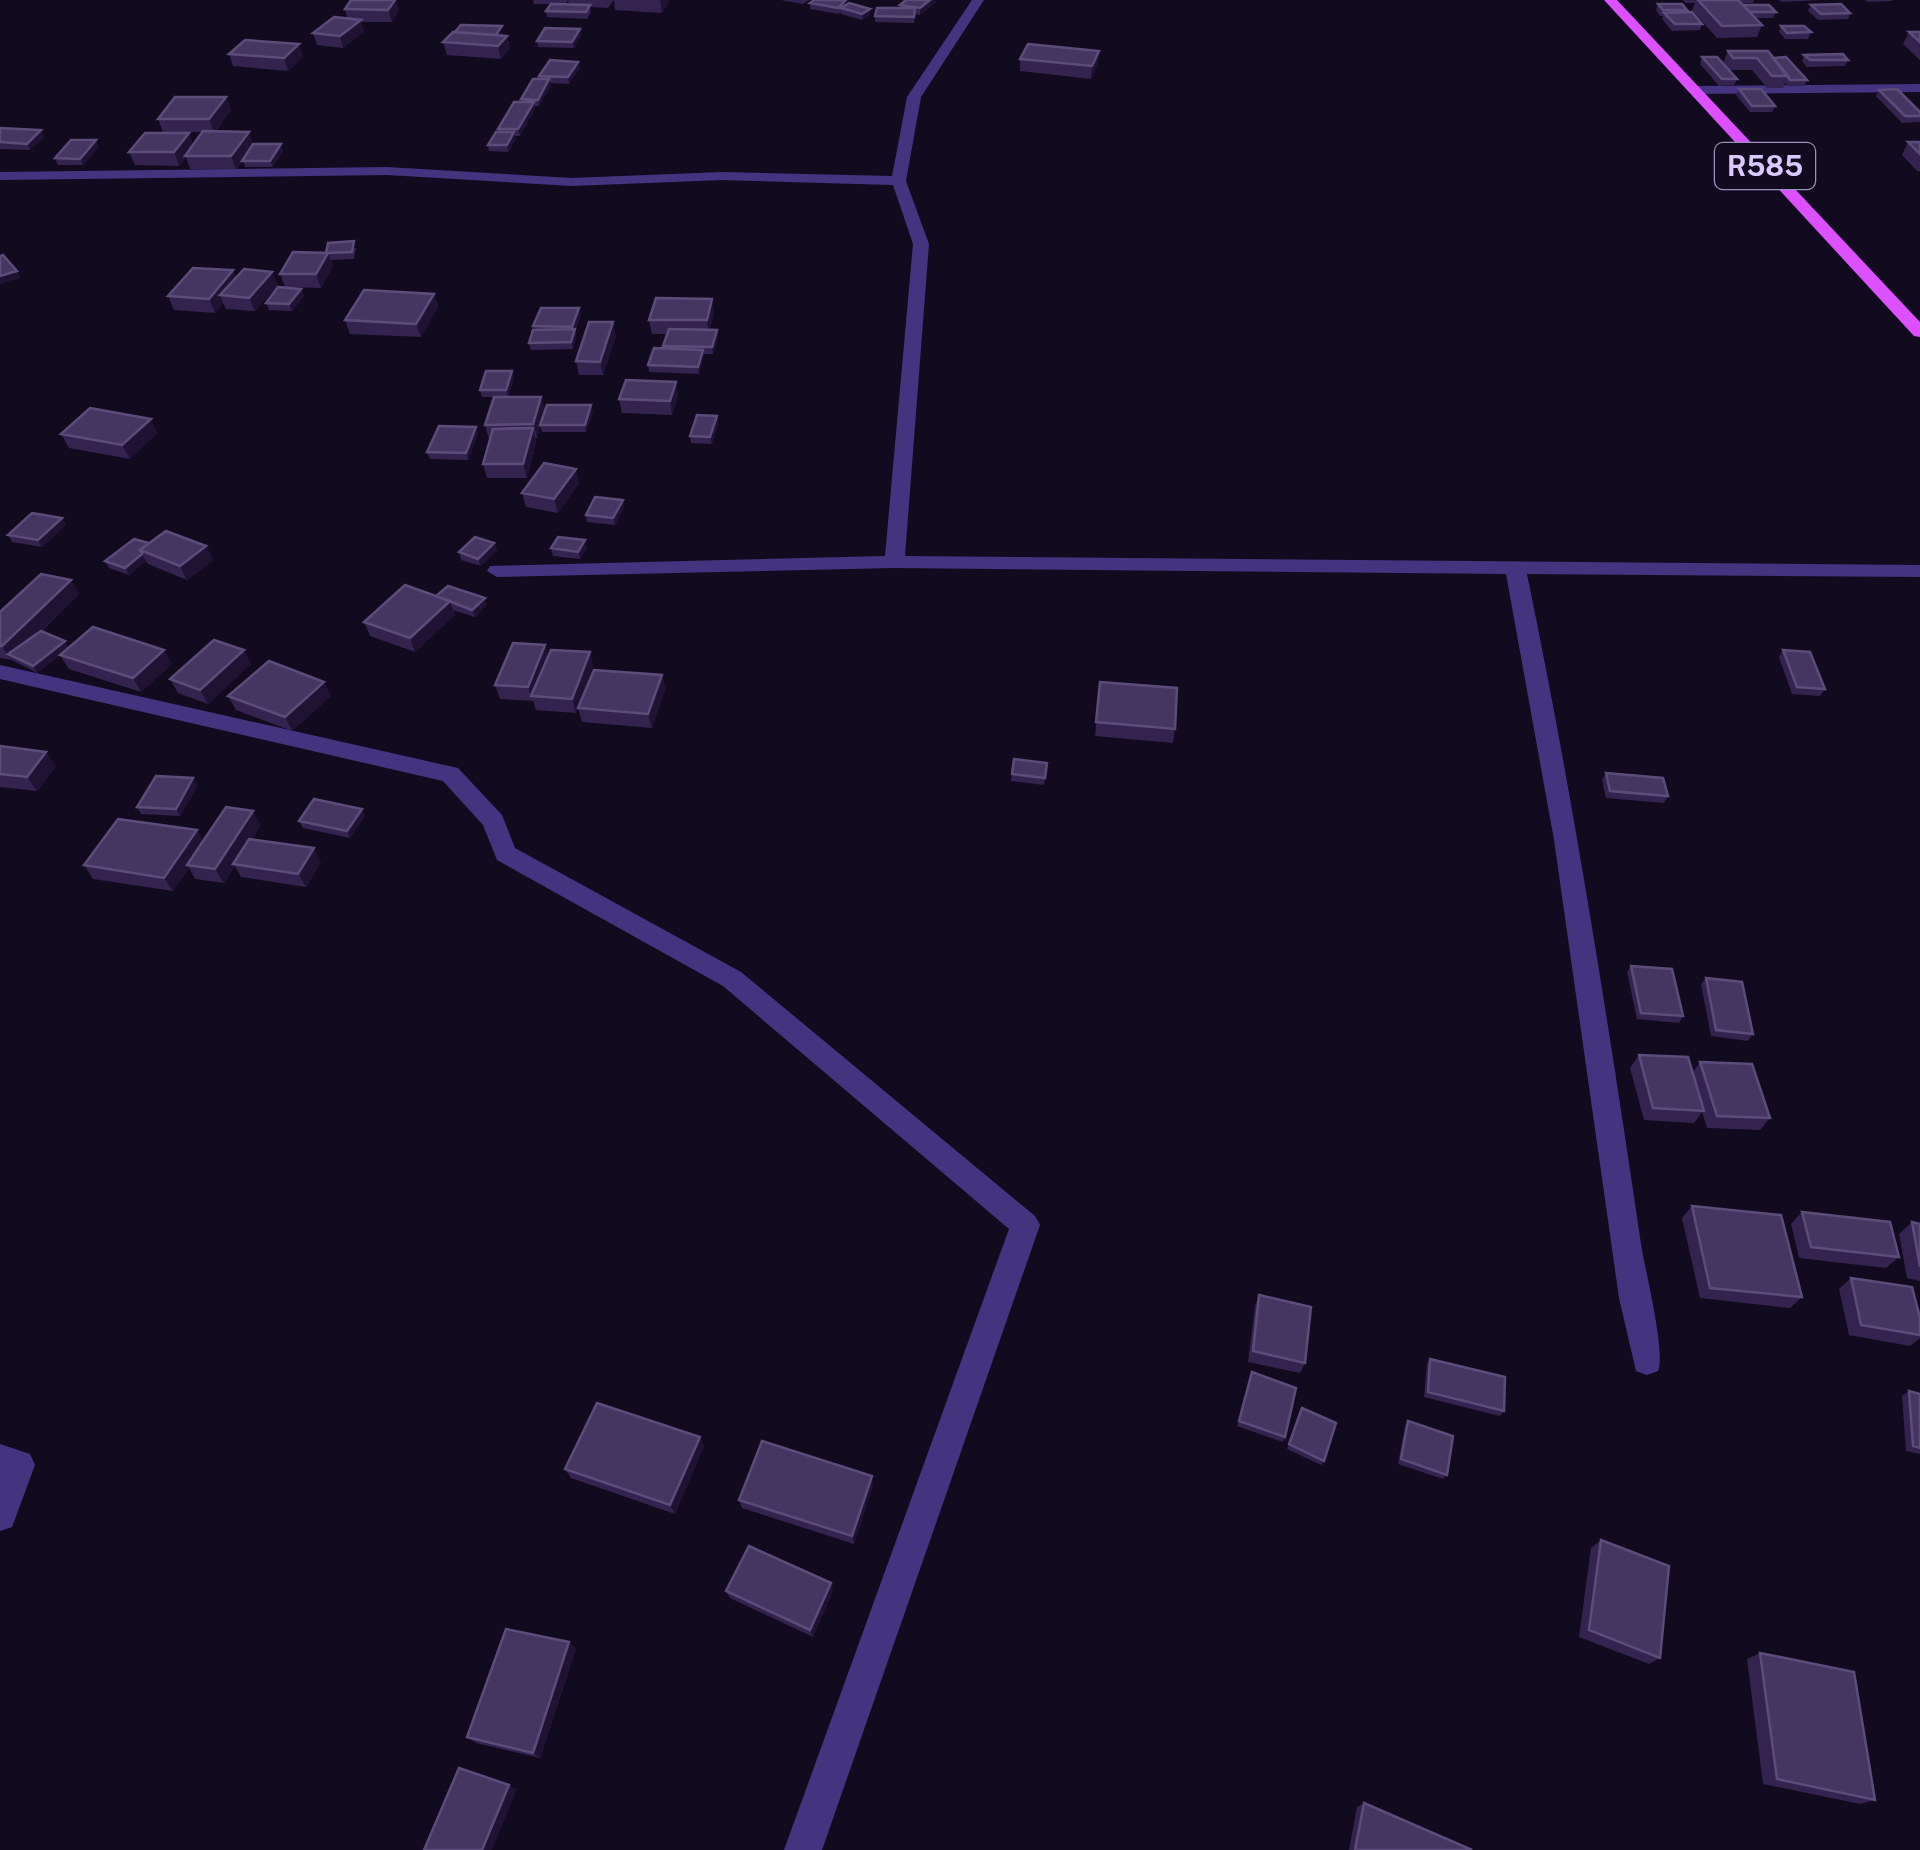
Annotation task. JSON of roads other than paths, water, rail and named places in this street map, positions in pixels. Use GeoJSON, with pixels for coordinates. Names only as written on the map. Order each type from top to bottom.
{"type":"FeatureCollection","features":[{"type":"Feature","properties":{"kind":"main road","name":"R585"},"geometry":{"type":"LineString","coordinates":[[1610,0],[1920,332]]}},
{"type":"Feature","properties":{"kind":"street"},"geometry":{"type":"LineString","coordinates":[[894,562],[921,244],[899,180],[914,98],[978,0]]}},
{"type":"Feature","properties":{"kind":"street"},"geometry":{"type":"LineString","coordinates":[[1694,90],[1920,88]]}},
{"type":"Feature","properties":{"kind":"street"},"geometry":{"type":"LineString","coordinates":[[0,176],[387,171],[572,182],[722,176],[899,180]]}},
{"type":"Feature","properties":{"kind":"street"},"geometry":{"type":"LineString","coordinates":[[497,572],[894,562],[1920,572]]}},
{"type":"Feature","properties":{"kind":"street"},"geometry":{"type":"LineString","coordinates":[[1514,567],[1542,692],[1579,908],[1634,1298],[1647,1360]]}},
{"type":"Feature","properties":{"kind":"street"},"geometry":{"type":"LineString","coordinates":[[0,672],[450,774],[494,822],[505,854],[732,979],[1025,1225],[803,1850]]}},
{"type":"Feature","properties":{"kind":"street"},"geometry":{"type":"LineString","coordinates":[[0,1460],[19,1464],[0,1515]]}}]}
